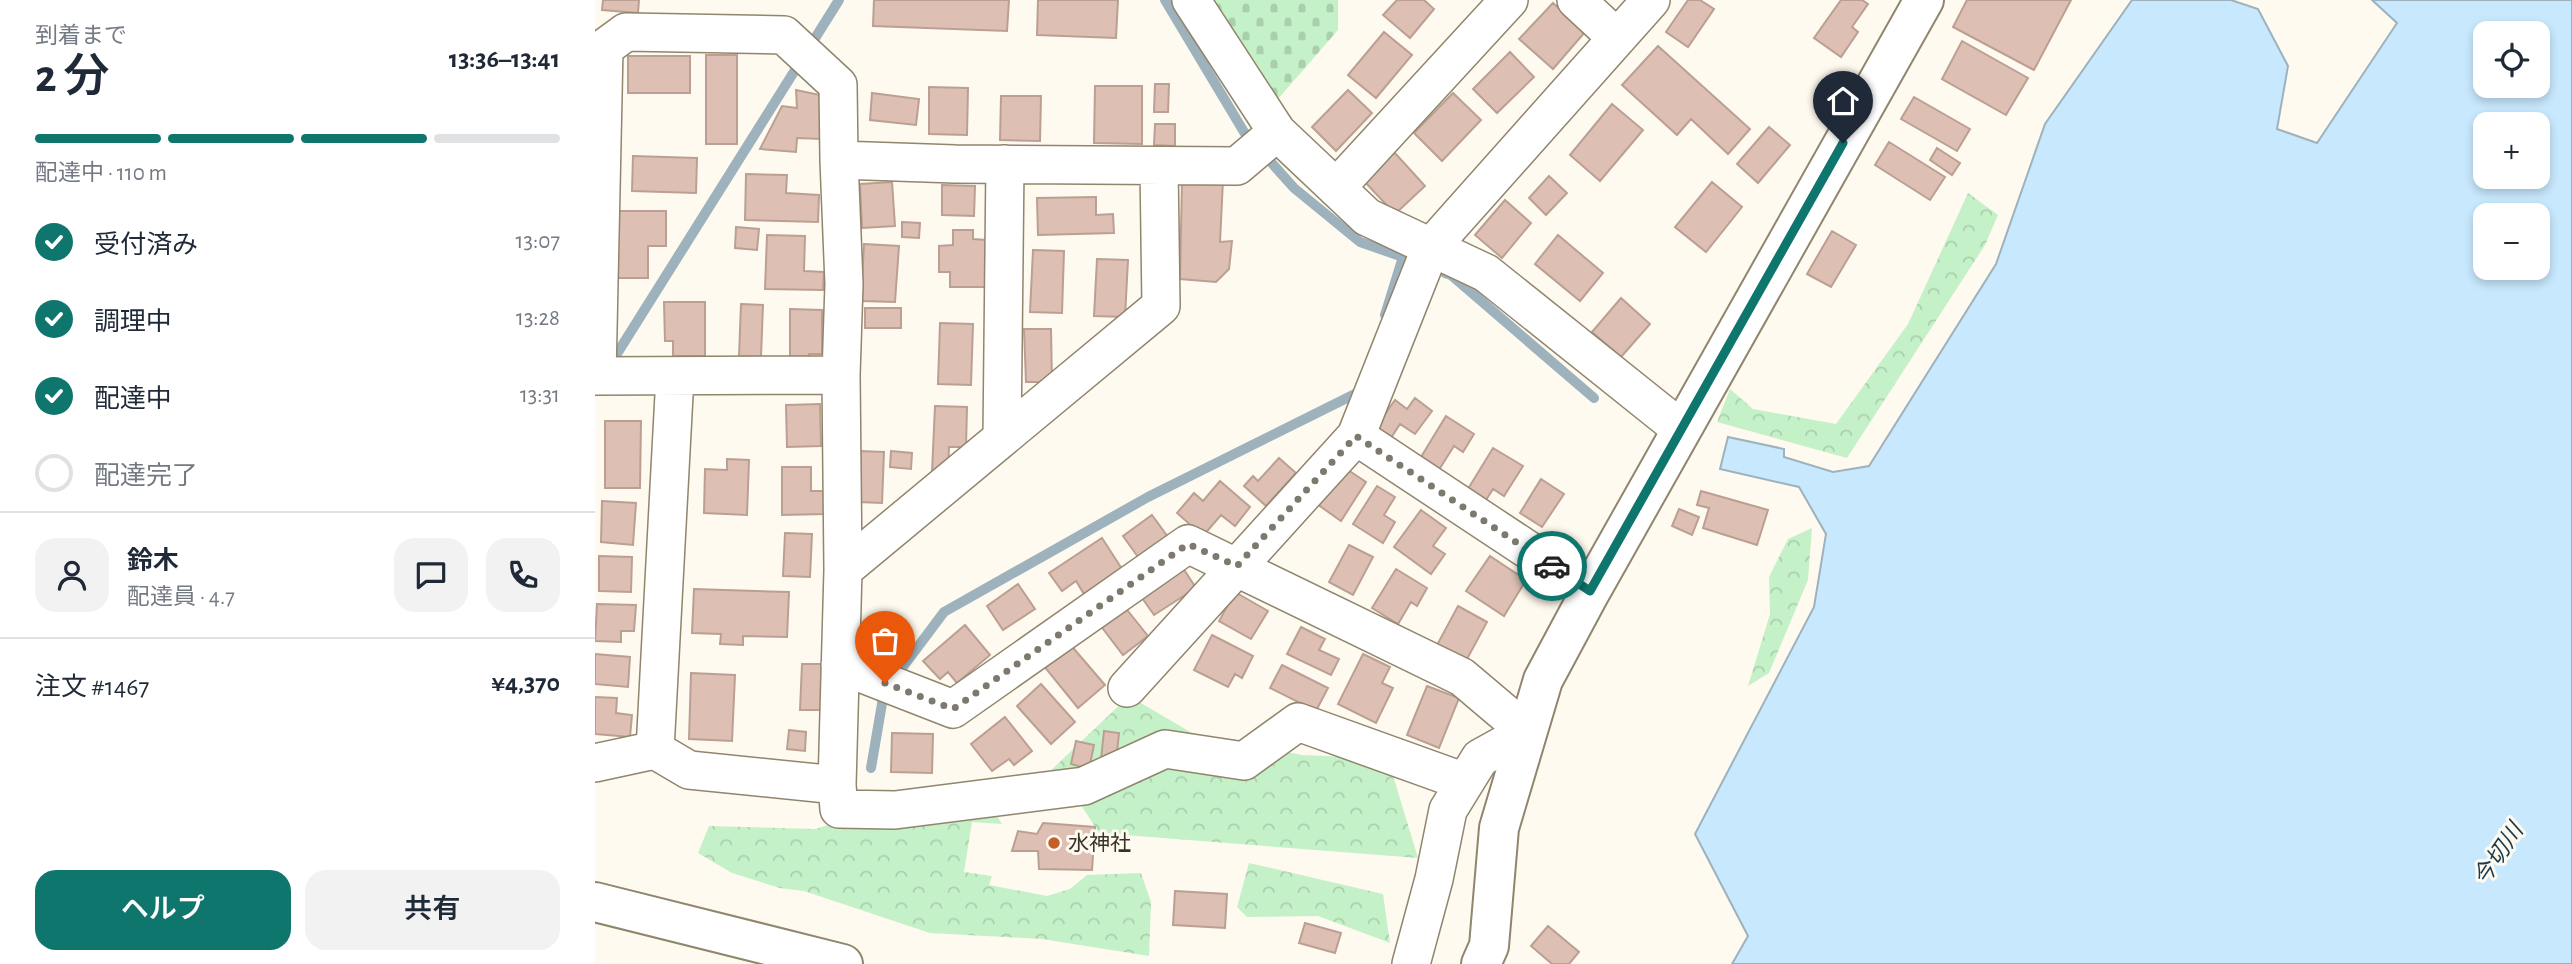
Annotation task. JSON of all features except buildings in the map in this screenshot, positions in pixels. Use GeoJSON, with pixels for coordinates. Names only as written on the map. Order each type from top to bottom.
{"type":"FeatureCollection","features":[{"type":"Feature","properties":{"kind":"street"},"geometry":{"type":"LineString","coordinates":[[1191,0],[1277,132],[1367,217],[1486,273],[1682,429]]}},
{"type":"Feature","properties":{"kind":"street"},"geometry":{"type":"LineString","coordinates":[[1336,187],[1509,0]]}},
{"type":"Feature","properties":{"kind":"street"},"geometry":{"type":"LineString","coordinates":[[1576,0],[1617,38]]}},
{"type":"Feature","properties":{"kind":"street"},"geometry":{"type":"LineString","coordinates":[[1127,688],[1356,436],[1431,247],[1651,0]]}},
{"type":"Feature","properties":{"kind":"street"},"geometry":{"type":"LineString","coordinates":[[1481,964],[1489,946],[1499,828],[1543,680],[1590,591],[1924,0]]}},
{"type":"Feature","properties":{"kind":"street"},"geometry":{"type":"LineString","coordinates":[[841,375],[596,376],[604,48],[626,32],[784,34],[838,85],[843,284],[843,570],[837,785],[839,810],[895,810],[1084,786],[1165,749],[1244,761],[1298,722],[1465,782]]}},
{"type":"Feature","properties":{"kind":"street"},"geometry":{"type":"LineString","coordinates":[[839,160],[1237,166],[1277,132]]}},
{"type":"Feature","properties":{"kind":"street"},"geometry":{"type":"LineString","coordinates":[[1002,438],[1006,164]]}},
{"type":"Feature","properties":{"kind":"street"},"geometry":{"type":"LineString","coordinates":[[843,570],[1161,306],[1159,166]]}},
{"type":"Feature","properties":{"kind":"street"},"geometry":{"type":"LineString","coordinates":[[655,750],[675,376]]}},
{"type":"Feature","properties":{"kind":"street"},"geometry":{"type":"LineString","coordinates":[[1356,436],[1590,591]]}},
{"type":"Feature","properties":{"kind":"street"},"geometry":{"type":"LineString","coordinates":[[841,665],[953,709],[1188,544],[1462,677],[1527,732]]}},
{"type":"Feature","properties":{"kind":"street"},"geometry":{"type":"LineString","coordinates":[[1411,964],[1434,879],[1448,810],[1479,758],[1527,732]]}},
{"type":"Feature","properties":{"kind":"street"},"geometry":{"type":"LineString","coordinates":[[595,763],[655,750],[689,770],[837,785]]}},
{"type":"Feature","properties":{"kind":"street"},"geometry":{"type":"LineString","coordinates":[[595,902],[843,964]]}},
{"type":"Feature","properties":{"kind":"green space"},"geometry":{"type":"Polygon","coordinates":[[[1201,0],[1338,0],[1338,30],[1278,99],[1201,0]]]}},
{"type":"Feature","properties":{"kind":"green space"},"geometry":{"type":"Polygon","coordinates":[[[1968,193],[1998,215],[1985,245],[1847,458],[1717,422],[1730,389],[1753,409],[1836,424],[1908,324],[1968,193]]]}},
{"type":"Feature","properties":{"kind":"green space"},"geometry":{"type":"Polygon","coordinates":[[[1812,528],[1808,580],[1769,673],[1748,686],[1770,614],[1769,577],[1788,539],[1812,528]]]}},
{"type":"Feature","properties":{"kind":"green space"},"geometry":{"type":"Polygon","coordinates":[[[1129,696],[1192,733],[1302,755],[1350,757],[1391,769],[1418,858],[1099,833],[1081,805],[1026,794],[1129,696]]]}},
{"type":"Feature","properties":{"kind":"green space"},"geometry":{"type":"Polygon","coordinates":[[[994,811],[1002,824],[972,822],[964,872],[992,876],[989,885],[1047,896],[1070,889],[1087,875],[1141,873],[1151,902],[1149,956],[1042,939],[930,933],[804,891],[780,888],[732,873],[698,853],[709,826],[816,829],[839,821],[994,811]]]}},
{"type":"Feature","properties":{"kind":"green space"},"geometry":{"type":"Polygon","coordinates":[[[1249,863],[1383,894],[1390,943],[1318,916],[1247,917],[1237,907],[1249,863]]]}},
{"type":"Feature","properties":{"kind":"water","name":"今切川"},"geometry":{"type":"Polygon","coordinates":[[[2132,0],[2231,0],[2258,9],[2288,66],[2277,129],[2317,143],[2397,23],[2372,0],[2572,0],[2572,964],[1732,964],[1748,936],[1695,834],[1814,607],[1826,534],[1799,487],[1720,469],[1728,437],[1784,449],[1784,457],[1833,472],[1869,466],[1996,264],[2045,124],[2132,0]]]}},
{"type":"Feature","properties":{"kind":"waterway"},"geometry":{"type":"LineString","coordinates":[[608,368],[839,0]]}},
{"type":"Feature","properties":{"kind":"waterway"},"geometry":{"type":"LineString","coordinates":[[1165,0],[1244,132],[1294,188],[1360,242],[1403,257],[1385,315]]}},
{"type":"Feature","properties":{"kind":"waterway"},"geometry":{"type":"LineString","coordinates":[[1445,273],[1451,275],[1594,398]]}},
{"type":"Feature","properties":{"kind":"waterway"},"geometry":{"type":"LineString","coordinates":[[871,768],[884,692],[944,612],[1148,497],[1363,390],[1364,387]]}},
{"type":"Feature","properties":{"kind":"way so far"},"geometry":{"type":"LineString","coordinates":[[885,683],[953,709],[1188,544],[1237,566],[1356,436],[1552,566]]}},
{"type":"Feature","properties":{"kind":"place","name":"水神社"},"geometry":{"type":"Point","coordinates":[1054,843]}},
{"type":"Feature","properties":{"kind":"route"},"geometry":{"type":"LineString","coordinates":[[1552,566],[1590,591],[1843,143]]}}]}
